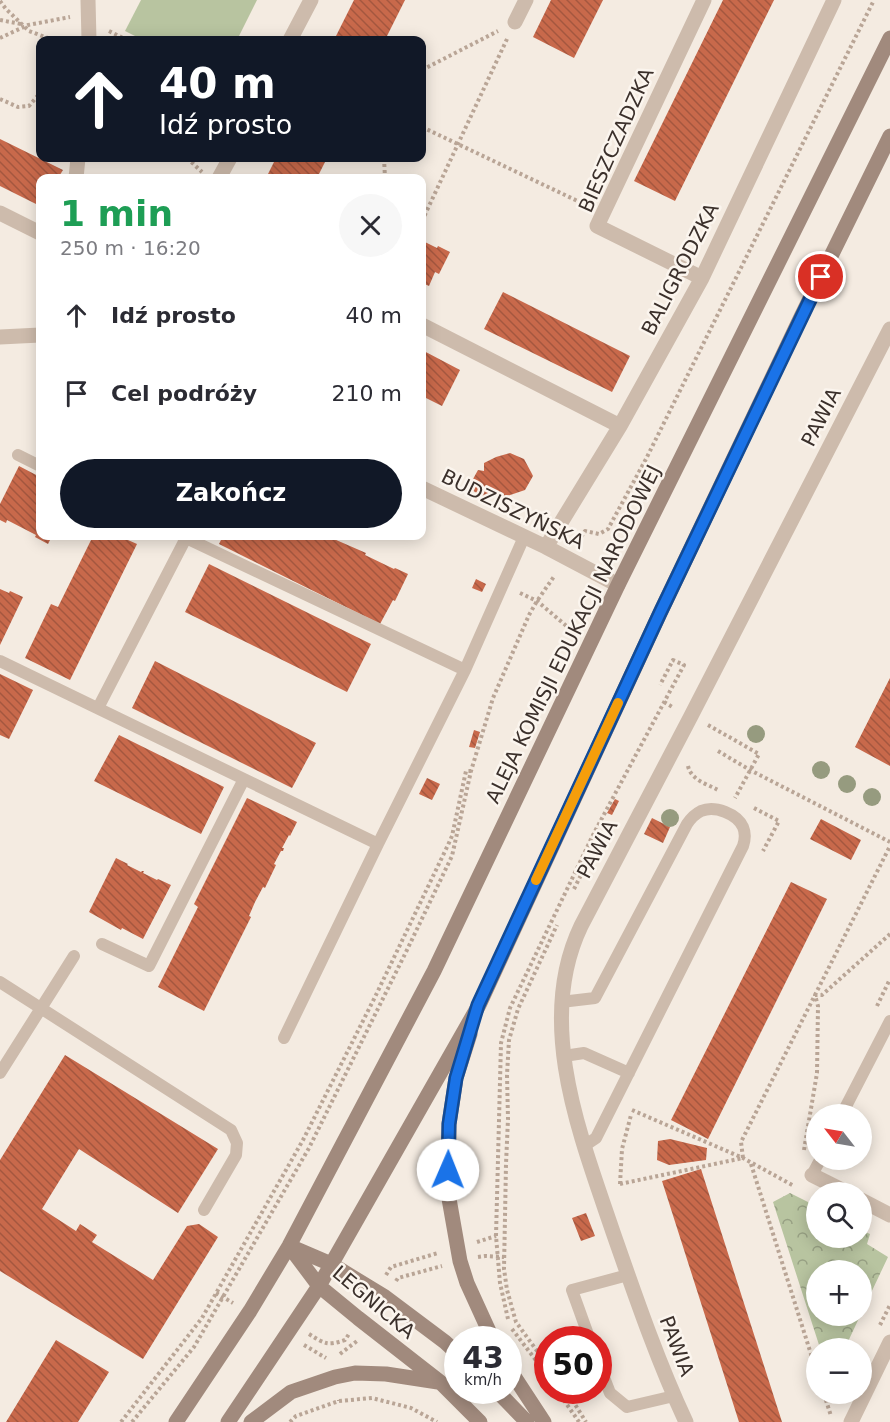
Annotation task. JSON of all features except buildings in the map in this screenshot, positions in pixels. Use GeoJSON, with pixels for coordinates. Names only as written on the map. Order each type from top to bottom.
{"type":"FeatureCollection","features":[{"type":"Feature","properties":{"kind":"main road","name":"ALEJA KOMISJI EDUKACJI NARODOWEJ"},"geometry":{"type":"LineString","coordinates":[[176,1422],[290,1246],[434,971],[618,585],[890,38]]}},
{"type":"Feature","properties":{"kind":"main road"},"geometry":{"type":"LineString","coordinates":[[228,1422],[319,1286],[478,1005],[665,602],[890,136]]}},
{"type":"Feature","properties":{"kind":"main road"},"geometry":{"type":"LineString","coordinates":[[478,1005],[456,1078],[449,1124],[448,1193],[460,1261],[467,1283],[487,1326]]}},
{"type":"Feature","properties":{"kind":"main road","name":"LEGNICKA"},"geometry":{"type":"LineString","coordinates":[[290,1246],[331,1264],[406,1312],[444,1341]]}},
{"type":"Feature","properties":{"kind":"main road","name":"LEGNICKA"},"geometry":{"type":"LineString","coordinates":[[290,1246],[319,1286],[440,1382],[480,1422]]}},
{"type":"Feature","properties":{"kind":"main road"},"geometry":{"type":"LineString","coordinates":[[251,1422],[291,1392],[335,1377],[355,1373],[386,1374],[440,1382]]}},
{"type":"Feature","properties":{"kind":"main road"},"geometry":{"type":"LineString","coordinates":[[522,1388],[544,1422]]}},
{"type":"Feature","properties":{"kind":"main road"},"geometry":{"type":"LineString","coordinates":[[510,1404],[527,1422]]}},
{"type":"Feature","properties":{"kind":"street"},"geometry":{"type":"LineString","coordinates":[[292,36],[311,0]]}},
{"type":"Feature","properties":{"kind":"street"},"geometry":{"type":"LineString","coordinates":[[515,22],[526,0]]}},
{"type":"Feature","properties":{"kind":"street","name":"BIESZCZADZKA"},"geometry":{"type":"LineString","coordinates":[[702,278],[597,226],[704,0]]}},
{"type":"Feature","properties":{"kind":"street","name":"BALIGRODZKA"},"geometry":{"type":"LineString","coordinates":[[546,547],[620,426],[702,278],[834,0]]}},
{"type":"Feature","properties":{"kind":"street"},"geometry":{"type":"LineString","coordinates":[[88,7],[88,36]]}},
{"type":"Feature","properties":{"kind":"street"},"geometry":{"type":"LineString","coordinates":[[0,213],[36,231]]}},
{"type":"Feature","properties":{"kind":"street"},"geometry":{"type":"LineString","coordinates":[[426,327],[620,426]]}},
{"type":"Feature","properties":{"kind":"street","name":"PAWIA"},"geometry":{"type":"LineString","coordinates":[[686,1422],[628,1275],[577,1121],[564,1056],[561,1002],[564,977],[573,943],[890,329]]}},
{"type":"Feature","properties":{"kind":"street"},"geometry":{"type":"LineString","coordinates":[[0,338],[36,335]]}},
{"type":"Feature","properties":{"kind":"street","name":"BUDZISZYŃSKA"},"geometry":{"type":"LineString","coordinates":[[426,490],[546,547],[618,585]]}},
{"type":"Feature","properties":{"kind":"street"},"geometry":{"type":"LineString","coordinates":[[812,1175],[826,1182]]}},
{"type":"Feature","properties":{"kind":"street"},"geometry":{"type":"LineString","coordinates":[[872,1206],[890,1215]]}},
{"type":"Feature","properties":{"kind":"street"},"geometry":{"type":"LineString","coordinates":[[851,1422],[890,1342]]}},
{"type":"Feature","properties":{"kind":"lane"},"geometry":{"type":"LineString","coordinates":[[18,455],[36,464]]}},
{"type":"Feature","properties":{"kind":"lane"},"geometry":{"type":"LineString","coordinates":[[284,1038],[465,670],[524,537]]}},
{"type":"Feature","properties":{"kind":"lane"},"geometry":{"type":"LineString","coordinates":[[98,708],[183,540]]}},
{"type":"Feature","properties":{"kind":"lane"},"geometry":{"type":"LineString","coordinates":[[193,540],[465,670]]}},
{"type":"Feature","properties":{"kind":"lane"},"geometry":{"type":"LineString","coordinates":[[0,661],[378,844]]}},
{"type":"Feature","properties":{"kind":"lane"},"geometry":{"type":"LineString","coordinates":[[102,944],[148,966],[244,779]]}},
{"type":"Feature","properties":{"kind":"lane"},"geometry":{"type":"LineString","coordinates":[[561,1002],[595,998],[693,816],[700,811],[714,808],[738,820],[744,831],[743,846],[596,1138],[585,1146]]}},
{"type":"Feature","properties":{"kind":"lane"},"geometry":{"type":"LineString","coordinates":[[0,1073],[74,956]]}},
{"type":"Feature","properties":{"kind":"lane"},"geometry":{"type":"LineString","coordinates":[[0,982],[231,1130],[237,1143],[236,1155],[204,1210]]}},
{"type":"Feature","properties":{"kind":"lane"},"geometry":{"type":"LineString","coordinates":[[847,1104],[890,1021]]}},
{"type":"Feature","properties":{"kind":"lane"},"geometry":{"type":"LineString","coordinates":[[564,1056],[584,1053],[629,1073]]}},
{"type":"Feature","properties":{"kind":"lane"},"geometry":{"type":"LineString","coordinates":[[812,1175],[815,1170]]}},
{"type":"Feature","properties":{"kind":"lane"},"geometry":{"type":"LineString","coordinates":[[585,1326],[572,1290],[628,1275]]}},
{"type":"Feature","properties":{"kind":"lane"},"geometry":{"type":"LineString","coordinates":[[612,1395],[627,1407],[674,1396]]}},
{"type":"Feature","properties":{"kind":"path"},"geometry":{"type":"LineString","coordinates":[[568,558],[585,531],[599,534],[608,529],[646,459],[874,0]]}},
{"type":"Feature","properties":{"kind":"path"},"geometry":{"type":"LineString","coordinates":[[0,1],[29,31],[42,36]]}},
{"type":"Feature","properties":{"kind":"path"},"geometry":{"type":"LineString","coordinates":[[0,38],[24,25],[88,7]]}},
{"type":"Feature","properties":{"kind":"path"},"geometry":{"type":"LineString","coordinates":[[0,20],[24,25]]}},
{"type":"Feature","properties":{"kind":"path"},"geometry":{"type":"LineString","coordinates":[[426,68],[515,22]]}},
{"type":"Feature","properties":{"kind":"path"},"geometry":{"type":"LineString","coordinates":[[426,213],[515,22]]}},
{"type":"Feature","properties":{"kind":"path"},"geometry":{"type":"LineString","coordinates":[[0,99],[18,106],[29,106],[36,98]]}},
{"type":"Feature","properties":{"kind":"path"},"geometry":{"type":"LineString","coordinates":[[426,129],[603,213]]}},
{"type":"Feature","properties":{"kind":"path"},"geometry":{"type":"LineString","coordinates":[[191,162],[205,174]]}},
{"type":"Feature","properties":{"kind":"path"},"geometry":{"type":"LineString","coordinates":[[132,1422],[194,1347],[309,1148],[452,856],[471,771],[494,698],[529,615],[557,573]]}},
{"type":"Feature","properties":{"kind":"path"},"geometry":{"type":"LineString","coordinates":[[526,596],[537,601],[570,629]]}},
{"type":"Feature","properties":{"kind":"path"},"geometry":{"type":"LineString","coordinates":[[534,1357],[509,1324],[500,1283],[496,1236],[501,1042],[510,1008],[593,835],[684,665],[673,660],[660,685]]}},
{"type":"Feature","properties":{"kind":"path"},"geometry":{"type":"LineString","coordinates":[[664,702],[759,754],[734,799],[743,803]]}},
{"type":"Feature","properties":{"kind":"path"},"geometry":{"type":"LineString","coordinates":[[718,751],[890,844],[741,1142],[743,1158]]}},
{"type":"Feature","properties":{"kind":"path"},"geometry":{"type":"LineString","coordinates":[[121,1422],[202,1318],[303,1140],[434,877],[452,836],[466,771],[471,771]]}},
{"type":"Feature","properties":{"kind":"path"},"geometry":{"type":"LineString","coordinates":[[752,807],[779,820],[763,852]]}},
{"type":"Feature","properties":{"kind":"path"},"geometry":{"type":"LineString","coordinates":[[574,889],[599,839],[593,835]]}},
{"type":"Feature","properties":{"kind":"path"},"geometry":{"type":"LineString","coordinates":[[534,1347],[516,1322],[507,1290],[504,1257],[509,1040],[518,1009],[560,920]]}},
{"type":"Feature","properties":{"kind":"path"},"geometry":{"type":"LineString","coordinates":[[815,995],[822,994],[890,934]]}},
{"type":"Feature","properties":{"kind":"path"},"geometry":{"type":"LineString","coordinates":[[802,1158],[817,1073],[818,1006],[815,995]]}},
{"type":"Feature","properties":{"kind":"path"},"geometry":{"type":"LineString","coordinates":[[621,1192],[622,1149],[636,1102]]}},
{"type":"Feature","properties":{"kind":"path"},"geometry":{"type":"LineString","coordinates":[[632,1110],[743,1158],[798,1188]]}},
{"type":"Feature","properties":{"kind":"path"},"geometry":{"type":"LineString","coordinates":[[620,1184],[743,1158]]}},
{"type":"Feature","properties":{"kind":"path"},"geometry":{"type":"LineString","coordinates":[[751,1164],[806,1338]]}},
{"type":"Feature","properties":{"kind":"path"},"geometry":{"type":"LineString","coordinates":[[339,1401],[372,1398],[411,1408],[436,1422]]}},
{"type":"Feature","properties":{"kind":"path"},"geometry":{"type":"LineString","coordinates":[[567,1404],[579,1422]]}},
{"type":"Feature","properties":{"kind":"path"},"geometry":{"type":"LineString","coordinates":[[575,1404],[586,1422]]}},
{"type":"Feature","properties":{"kind":"path"},"geometry":{"type":"LineString","coordinates":[[827,1404],[831,1422]]}},
{"type":"Feature","properties":{"kind":"green space"},"geometry":{"type":"Polygon","coordinates":[[[141,0],[257,0],[239,36],[135,36],[125,31],[141,0]]]}},
{"type":"Feature","properties":{"kind":"green space"},"geometry":{"type":"Polygon","coordinates":[[[790,1193],[806,1201],[806,1248],[872,1247],[888,1257],[872,1291],[872,1260],[806,1260],[806,1305],[773,1202],[790,1193]]]}},
{"type":"Feature","properties":{"kind":"green space"},"geometry":{"type":"Polygon","coordinates":[[[813,1326],[855,1326],[850,1338],[817,1338],[813,1326]]]}},
{"type":"Feature","properties":{"kind":"slow traffic"},"geometry":{"type":"LineString","coordinates":[[536,880],[618,703]]}},
{"type":"Feature","properties":{"kind":"route"},"geometry":{"type":"LineString","coordinates":[[448,1170],[449,1124],[456,1078],[478,1005],[660,613],[821,277]]}}]}
